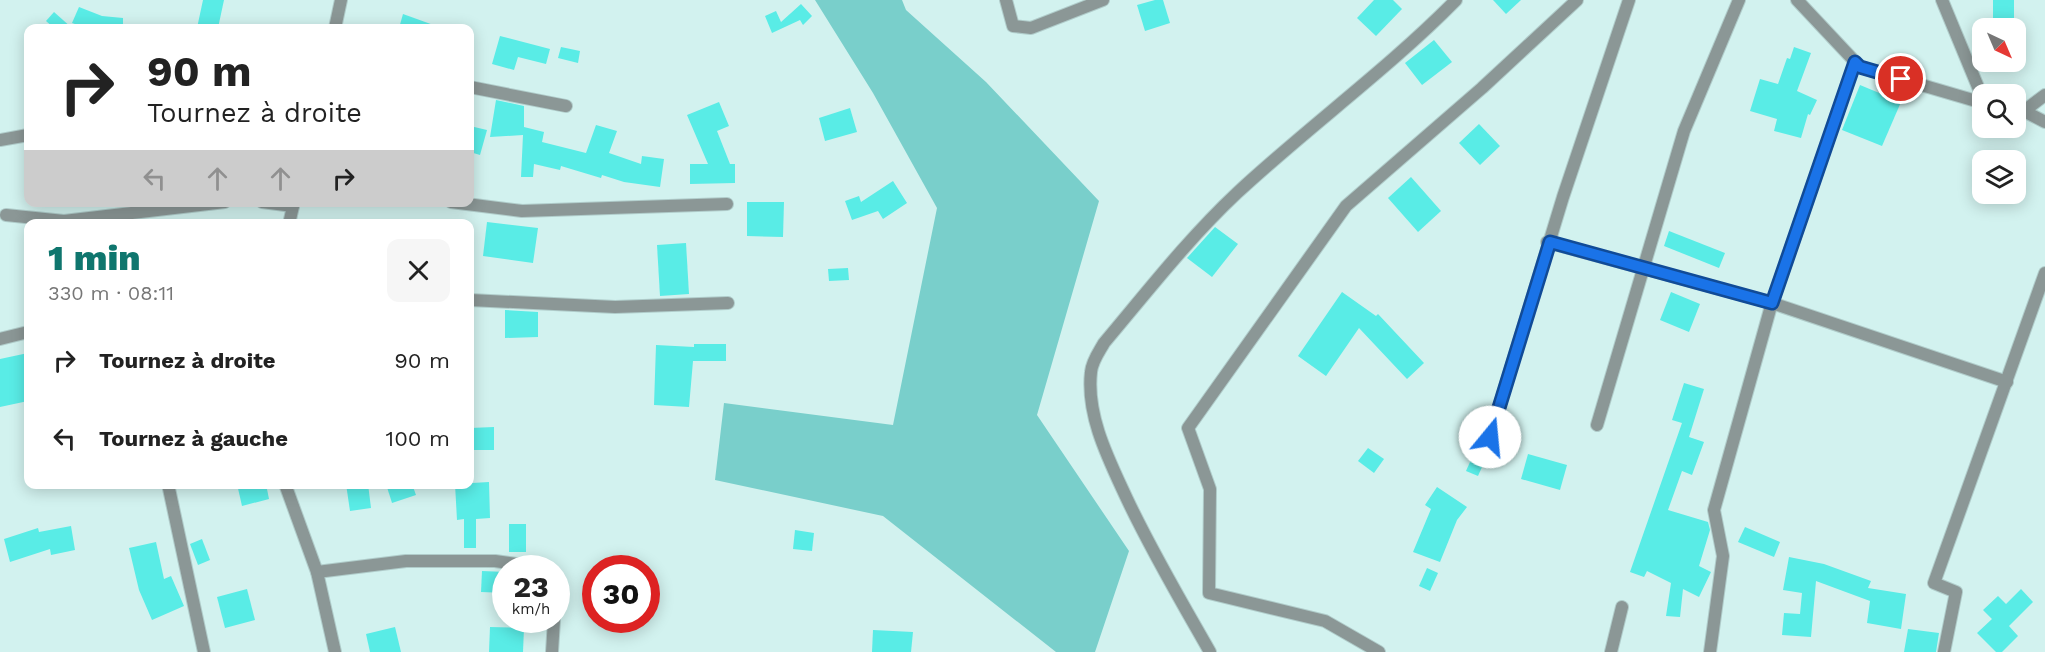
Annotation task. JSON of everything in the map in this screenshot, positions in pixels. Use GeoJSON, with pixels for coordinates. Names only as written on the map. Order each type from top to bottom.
{"type":"FeatureCollection","features":[{"type":"Feature","properties":{"kind":"street"},"geometry":{"type":"LineString","coordinates":[[336,24],[341,0]]}},
{"type":"Feature","properties":{"kind":"street"},"geometry":{"type":"LineString","coordinates":[[1006,0],[1013,26],[1031,28],[1103,0]]}},
{"type":"Feature","properties":{"kind":"street"},"geometry":{"type":"LineString","coordinates":[[1210,652],[1151,550],[1101,444],[1092,401],[1091,372],[1094,360],[1104,343],[1200,230],[1239,192],[1382,69],[1456,0]]}},
{"type":"Feature","properties":{"kind":"street"},"geometry":{"type":"LineString","coordinates":[[1379,652],[1325,621],[1209,592],[1210,489],[1188,428],[1346,206],[1482,88],[1577,0]]}},
{"type":"Feature","properties":{"kind":"street"},"geometry":{"type":"LineString","coordinates":[[1490,437],[1563,197],[1629,0]]}},
{"type":"Feature","properties":{"kind":"street"},"geometry":{"type":"LineString","coordinates":[[1597,424],[1684,131],[1739,0]]}},
{"type":"Feature","properties":{"kind":"street"},"geometry":{"type":"LineString","coordinates":[[1797,0],[1860,67],[1972,98]]}},
{"type":"Feature","properties":{"kind":"street"},"geometry":{"type":"LineString","coordinates":[[1942,0],[1976,84]]}},
{"type":"Feature","properties":{"kind":"street"},"geometry":{"type":"LineString","coordinates":[[1710,652],[1723,556],[1714,510],[1772,303],[1855,62]]}},
{"type":"Feature","properties":{"kind":"street"},"geometry":{"type":"LineString","coordinates":[[474,88],[566,106]]}},
{"type":"Feature","properties":{"kind":"street"},"geometry":{"type":"LineString","coordinates":[[2026,106],[2045,95]]}},
{"type":"Feature","properties":{"kind":"street"},"geometry":{"type":"LineString","coordinates":[[2026,113],[2045,122]]}},
{"type":"Feature","properties":{"kind":"street"},"geometry":{"type":"LineString","coordinates":[[0,140],[24,136]]}},
{"type":"Feature","properties":{"kind":"street"},"geometry":{"type":"LineString","coordinates":[[474,205],[522,211],[727,204]]}},
{"type":"Feature","properties":{"kind":"street"},"geometry":{"type":"LineString","coordinates":[[81,219],[183,207]]}},
{"type":"Feature","properties":{"kind":"street"},"geometry":{"type":"LineString","coordinates":[[6,215],[45,219]]}},
{"type":"Feature","properties":{"kind":"street"},"geometry":{"type":"LineString","coordinates":[[1549,242],[1772,303],[2007,382]]}},
{"type":"Feature","properties":{"kind":"street"},"geometry":{"type":"LineString","coordinates":[[1944,652],[1956,592],[1934,583],[2045,273]]}},
{"type":"Feature","properties":{"kind":"street"},"geometry":{"type":"LineString","coordinates":[[474,300],[615,307],[728,303]]}},
{"type":"Feature","properties":{"kind":"street"},"geometry":{"type":"LineString","coordinates":[[0,339],[24,333]]}},
{"type":"Feature","properties":{"kind":"street"},"geometry":{"type":"LineString","coordinates":[[169,489],[204,652]]}},
{"type":"Feature","properties":{"kind":"street"},"geometry":{"type":"LineString","coordinates":[[287,489],[317,572],[334,652]]}},
{"type":"Feature","properties":{"kind":"street"},"geometry":{"type":"LineString","coordinates":[[317,572],[406,561],[492,561]]}},
{"type":"Feature","properties":{"kind":"street"},"geometry":{"type":"LineString","coordinates":[[1611,652],[1622,607]]}},
{"type":"Feature","properties":{"kind":"street"},"geometry":{"type":"LineString","coordinates":[[552,652],[553,633]]}},
{"type":"Feature","properties":{"kind":"shaded area"},"geometry":{"type":"Polygon","coordinates":[[[815,0],[902,0],[906,10],[986,82],[1099,201],[1037,415],[1129,551],[1095,652],[1056,652],[883,516],[715,480],[724,403],[893,425],[937,208],[873,93],[815,0]]]}},
{"type":"Feature","properties":{"kind":"building"},"geometry":{"type":"Polygon","coordinates":[[[203,0],[224,0],[219,24],[198,24],[203,0]]]}},
{"type":"Feature","properties":{"kind":"building"},"geometry":{"type":"Polygon","coordinates":[[[1163,0],[1170,23],[1145,31],[1137,5],[1163,0]]]}},
{"type":"Feature","properties":{"kind":"building"},"geometry":{"type":"Polygon","coordinates":[[[1374,0],[1393,0],[1402,9],[1376,36],[1357,18],[1374,0]]]}},
{"type":"Feature","properties":{"kind":"building"},"geometry":{"type":"Polygon","coordinates":[[[1493,0],[1521,0],[1506,14],[1493,0]]]}},
{"type":"Feature","properties":{"kind":"building"},"geometry":{"type":"Polygon","coordinates":[[[1993,0],[2014,0],[2014,18],[1993,18],[1993,0]]]}},
{"type":"Feature","properties":{"kind":"building"},"geometry":{"type":"Polygon","coordinates":[[[801,4],[812,16],[803,25],[800,20],[772,33],[765,16],[776,11],[781,22],[801,4]]]}},
{"type":"Feature","properties":{"kind":"building"},"geometry":{"type":"Polygon","coordinates":[[[79,7],[102,16],[123,18],[123,24],[72,23],[79,7]]]}},
{"type":"Feature","properties":{"kind":"building"},"geometry":{"type":"Polygon","coordinates":[[[54,12],[68,24],[49,24],[46,21],[54,12]]]}},
{"type":"Feature","properties":{"kind":"building"},"geometry":{"type":"Polygon","coordinates":[[[403,14],[431,24],[400,24],[403,14]]]}},
{"type":"Feature","properties":{"kind":"building"},"geometry":{"type":"Polygon","coordinates":[[[500,36],[550,49],[546,64],[518,57],[514,70],[492,64],[500,36]]]}},
{"type":"Feature","properties":{"kind":"building"},"geometry":{"type":"Polygon","coordinates":[[[1434,40],[1452,62],[1422,85],[1405,63],[1434,40]]]}},
{"type":"Feature","properties":{"kind":"building"},"geometry":{"type":"Polygon","coordinates":[[[561,47],[580,51],[578,63],[558,58],[561,47]]]}},
{"type":"Feature","properties":{"kind":"building"},"geometry":{"type":"Polygon","coordinates":[[[1794,47],[1811,53],[1797,91],[1817,100],[1810,115],[1808,114],[1801,138],[1774,131],[1777,119],[1750,111],[1760,79],[1778,84],[1787,58],[1790,59],[1794,47]]]}},
{"type":"Feature","properties":{"kind":"building"},"geometry":{"type":"Polygon","coordinates":[[[1860,85],[1901,102],[1882,146],[1842,130],[1860,85]]]}},
{"type":"Feature","properties":{"kind":"building"},"geometry":{"type":"Polygon","coordinates":[[[496,100],[524,106],[524,127],[544,132],[542,142],[586,153],[596,125],[617,131],[609,153],[641,164],[642,156],[664,159],[660,187],[624,182],[602,175],[601,178],[561,166],[560,170],[534,164],[533,177],[521,177],[523,135],[490,137],[496,100]]]}},
{"type":"Feature","properties":{"kind":"building"},"geometry":{"type":"Polygon","coordinates":[[[719,102],[729,126],[717,131],[730,164],[735,164],[735,183],[690,184],[690,164],[708,164],[687,115],[719,102]]]}},
{"type":"Feature","properties":{"kind":"building"},"geometry":{"type":"Polygon","coordinates":[[[850,108],[857,132],[825,141],[819,118],[850,108]]]}},
{"type":"Feature","properties":{"kind":"building"},"geometry":{"type":"Polygon","coordinates":[[[1479,124],[1500,146],[1480,165],[1459,143],[1479,124]]]}},
{"type":"Feature","properties":{"kind":"building"},"geometry":{"type":"Polygon","coordinates":[[[474,127],[487,130],[480,155],[474,153],[474,127]]]}},
{"type":"Feature","properties":{"kind":"building"},"geometry":{"type":"Polygon","coordinates":[[[1411,177],[1441,211],[1418,232],[1388,198],[1411,177]]]}},
{"type":"Feature","properties":{"kind":"building"},"geometry":{"type":"Polygon","coordinates":[[[893,181],[907,203],[883,219],[878,211],[852,220],[845,201],[859,196],[861,202],[893,181]]]}},
{"type":"Feature","properties":{"kind":"building"},"geometry":{"type":"Polygon","coordinates":[[[747,202],[784,202],[783,237],[747,236],[747,202]]]}},
{"type":"Feature","properties":{"kind":"building"},"geometry":{"type":"Polygon","coordinates":[[[487,222],[538,228],[533,263],[483,256],[487,222]]]}},
{"type":"Feature","properties":{"kind":"building"},"geometry":{"type":"Polygon","coordinates":[[[1215,227],[1238,244],[1212,277],[1187,258],[1215,227]]]}},
{"type":"Feature","properties":{"kind":"building"},"geometry":{"type":"Polygon","coordinates":[[[1669,231],[1725,253],[1719,268],[1664,246],[1669,231]]]}},
{"type":"Feature","properties":{"kind":"building"},"geometry":{"type":"Polygon","coordinates":[[[686,243],[689,294],[660,296],[657,245],[686,243]]]}},
{"type":"Feature","properties":{"kind":"building"},"geometry":{"type":"Polygon","coordinates":[[[848,268],[849,280],[829,281],[828,269],[848,268]]]}},
{"type":"Feature","properties":{"kind":"building"},"geometry":{"type":"Polygon","coordinates":[[[1342,292],[1376,316],[1378,314],[1424,363],[1407,379],[1359,328],[1326,376],[1298,356],[1342,292]]]}},
{"type":"Feature","properties":{"kind":"building"},"geometry":{"type":"Polygon","coordinates":[[[1671,292],[1700,304],[1689,332],[1660,320],[1671,292]]]}},
{"type":"Feature","properties":{"kind":"building"},"geometry":{"type":"Polygon","coordinates":[[[505,310],[538,312],[538,337],[505,338],[505,310]]]}},
{"type":"Feature","properties":{"kind":"building"},"geometry":{"type":"Polygon","coordinates":[[[694,344],[726,344],[726,361],[693,361],[689,407],[654,405],[656,345],[694,347],[694,344]]]}},
{"type":"Feature","properties":{"kind":"building"},"geometry":{"type":"Polygon","coordinates":[[[24,354],[24,402],[0,407],[0,359],[24,354]]]}},
{"type":"Feature","properties":{"kind":"building"},"geometry":{"type":"Polygon","coordinates":[[[1684,383],[1704,389],[1689,437],[1704,442],[1692,475],[1682,471],[1668,510],[1708,522],[1710,530],[1699,566],[1711,572],[1699,597],[1683,589],[1680,617],[1666,616],[1671,583],[1647,571],[1644,577],[1630,572],[1682,423],[1672,420],[1684,383]]]}},
{"type":"Feature","properties":{"kind":"building"},"geometry":{"type":"Polygon","coordinates":[[[494,427],[494,450],[474,450],[474,428],[494,427]]]}},
{"type":"Feature","properties":{"kind":"building"},"geometry":{"type":"Polygon","coordinates":[[[1368,448],[1384,459],[1374,473],[1358,461],[1368,448]]]}},
{"type":"Feature","properties":{"kind":"building"},"geometry":{"type":"Polygon","coordinates":[[[1474,453],[1486,458],[1478,476],[1466,471],[1474,453]]]}},
{"type":"Feature","properties":{"kind":"building"},"geometry":{"type":"Polygon","coordinates":[[[1528,454],[1567,465],[1560,490],[1521,479],[1528,454]]]}},
{"type":"Feature","properties":{"kind":"building"},"geometry":{"type":"Polygon","coordinates":[[[489,482],[490,518],[476,519],[476,548],[464,548],[464,519],[457,520],[455,489],[474,489],[474,483],[489,482]]]}},
{"type":"Feature","properties":{"kind":"building"},"geometry":{"type":"Polygon","coordinates":[[[1437,487],[1467,507],[1457,520],[1440,562],[1413,552],[1431,509],[1425,505],[1437,487]]]}},
{"type":"Feature","properties":{"kind":"building"},"geometry":{"type":"Polygon","coordinates":[[[238,489],[267,489],[269,499],[242,506],[238,489]]]}},
{"type":"Feature","properties":{"kind":"building"},"geometry":{"type":"Polygon","coordinates":[[[347,489],[369,489],[371,508],[350,511],[347,489]]]}},
{"type":"Feature","properties":{"kind":"building"},"geometry":{"type":"Polygon","coordinates":[[[388,489],[414,489],[416,495],[392,503],[388,489]]]}},
{"type":"Feature","properties":{"kind":"building"},"geometry":{"type":"Polygon","coordinates":[[[509,524],[526,524],[526,552],[509,552],[509,524]]]}},
{"type":"Feature","properties":{"kind":"building"},"geometry":{"type":"Polygon","coordinates":[[[71,526],[75,550],[51,555],[50,549],[10,562],[4,539],[38,528],[39,532],[71,526]]]}},
{"type":"Feature","properties":{"kind":"building"},"geometry":{"type":"Polygon","coordinates":[[[1745,527],[1780,542],[1774,557],[1738,542],[1745,527]]]}},
{"type":"Feature","properties":{"kind":"building"},"geometry":{"type":"Polygon","coordinates":[[[795,530],[814,533],[812,551],[793,549],[795,530]]]}},
{"type":"Feature","properties":{"kind":"building"},"geometry":{"type":"Polygon","coordinates":[[[202,539],[210,560],[198,565],[190,544],[202,539]]]}},
{"type":"Feature","properties":{"kind":"building"},"geometry":{"type":"Polygon","coordinates":[[[156,542],[164,579],[171,576],[184,606],[152,620],[139,590],[129,548],[156,542]]]}},
{"type":"Feature","properties":{"kind":"building"},"geometry":{"type":"Polygon","coordinates":[[[1789,557],[1824,564],[1871,581],[1868,588],[1906,594],[1901,629],[1867,623],[1870,601],[1816,581],[1811,637],[1782,635],[1784,613],[1800,614],[1802,593],[1783,590],[1789,557]]]}},
{"type":"Feature","properties":{"kind":"building"},"geometry":{"type":"Polygon","coordinates":[[[1427,568],[1438,573],[1430,591],[1419,586],[1427,568]]]}},
{"type":"Feature","properties":{"kind":"building"},"geometry":{"type":"Polygon","coordinates":[[[482,571],[492,571],[492,592],[481,592],[482,571]]]}},
{"type":"Feature","properties":{"kind":"building"},"geometry":{"type":"Polygon","coordinates":[[[247,589],[255,620],[225,628],[217,597],[247,589]]]}},
{"type":"Feature","properties":{"kind":"building"},"geometry":{"type":"Polygon","coordinates":[[[2021,589],[2033,602],[2009,626],[2018,636],[2002,652],[1996,652],[1977,633],[1992,619],[1983,610],[1998,596],[2006,604],[2021,589]]]}},
{"type":"Feature","properties":{"kind":"building"},"geometry":{"type":"Polygon","coordinates":[[[395,627],[401,652],[370,652],[366,634],[395,627]]]}},
{"type":"Feature","properties":{"kind":"building"},"geometry":{"type":"Polygon","coordinates":[[[490,627],[492,627],[492,633],[524,633],[523,652],[489,652],[490,627]]]}},
{"type":"Feature","properties":{"kind":"building"},"geometry":{"type":"Polygon","coordinates":[[[1908,629],[1939,633],[1936,652],[1904,652],[1908,629]]]}},
{"type":"Feature","properties":{"kind":"building"},"geometry":{"type":"Polygon","coordinates":[[[873,630],[913,632],[911,652],[872,652],[873,630]]]}},
{"type":"Feature","properties":{"kind":"route"},"geometry":{"type":"LineString","coordinates":[[1490,437],[1550,242],[1772,303],[1855,62],[1860,67],[1901,79]]}}]}
